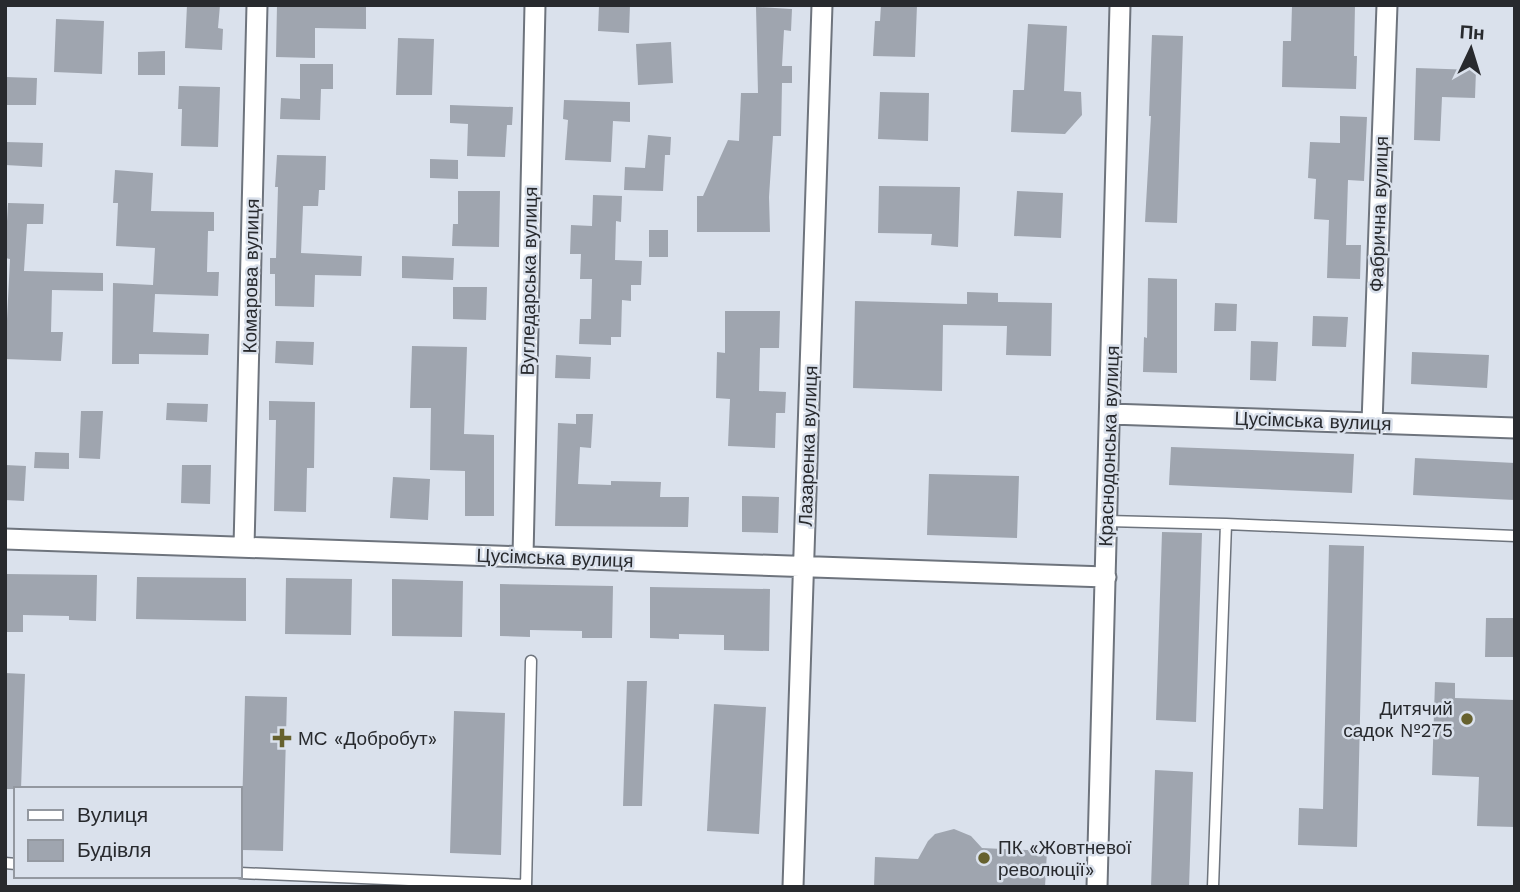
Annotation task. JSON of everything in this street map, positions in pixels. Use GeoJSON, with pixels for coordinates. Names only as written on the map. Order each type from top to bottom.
{"type":"FeatureCollection","features":[{"type":"Feature","properties":{"kind":"street","name":"Комарова вулиця"},"geometry":{"type":"LineString","coordinates":[[244,547],[257,5]]}},
{"type":"Feature","properties":{"kind":"street","name":"Вугледарська вулиця"},"geometry":{"type":"LineString","coordinates":[[523,557],[535,5]]}},
{"type":"Feature","properties":{"kind":"street","name":"Лазаренка вулиця"},"geometry":{"type":"LineString","coordinates":[[793,887],[822,5]]}},
{"type":"Feature","properties":{"kind":"street","name":"Краснодонська вулиця"},"geometry":{"type":"LineString","coordinates":[[1097,887],[1120,5]]}},
{"type":"Feature","properties":{"kind":"street","name":"Фабрична вулиця"},"geometry":{"type":"LineString","coordinates":[[1372,423],[1387,5]]}},
{"type":"Feature","properties":{"kind":"street","name":"Цусімська вулиця"},"geometry":{"type":"LineString","coordinates":[[1110,414],[1515,428]]}},
{"type":"Feature","properties":{"kind":"street","name":"Цусімська вулиця"},"geometry":{"type":"LineString","coordinates":[[5,539],[1106,577]]}},
{"type":"Feature","properties":{"kind":"lane"},"geometry":{"type":"LineString","coordinates":[[1107,521],[1515,537]]}},
{"type":"Feature","properties":{"kind":"lane"},"geometry":{"type":"LineString","coordinates":[[1213,887],[1226,524]]}},
{"type":"Feature","properties":{"kind":"lane"},"geometry":{"type":"LineString","coordinates":[[242,873],[526,886],[531,662]]}},
{"type":"Feature","properties":{"kind":"building"},"geometry":{"type":"Polygon","coordinates":[[[187,5],[220,5],[218,28],[223,29],[222,50],[185,48],[187,5]]]}},
{"type":"Feature","properties":{"kind":"building"},"geometry":{"type":"Polygon","coordinates":[[[277,5],[366,5],[366,29],[315,28],[315,58],[276,57],[277,5]]]}},
{"type":"Feature","properties":{"kind":"building"},"geometry":{"type":"Polygon","coordinates":[[[599,5],[630,5],[629,33],[598,31],[599,5]]]}},
{"type":"Feature","properties":{"kind":"building"},"geometry":{"type":"Polygon","coordinates":[[[881,5],[917,5],[915,57],[873,56],[875,21],[880,21],[881,5]]]}},
{"type":"Feature","properties":{"kind":"building"},"geometry":{"type":"Polygon","coordinates":[[[1292,5],[1355,5],[1356,89],[1282,87],[1283,41],[1291,41],[1292,5]]]}},
{"type":"Feature","properties":{"kind":"building"},"geometry":{"type":"Polygon","coordinates":[[[756,7],[792,9],[791,31],[784,30],[782,66],[792,66],[792,83],[782,83],[781,136],[773,136],[770,232],[697,232],[697,196],[703,196],[728,140],[739,141],[741,93],[758,93],[756,7]]]}},
{"type":"Feature","properties":{"kind":"building"},"geometry":{"type":"Polygon","coordinates":[[[56,19],[104,21],[102,74],[54,72],[56,19]]]}},
{"type":"Feature","properties":{"kind":"building"},"geometry":{"type":"Polygon","coordinates":[[[1028,24],[1067,26],[1064,91],[1081,92],[1082,115],[1065,134],[1011,132],[1013,90],[1024,90],[1028,24]]]}},
{"type":"Feature","properties":{"kind":"building"},"geometry":{"type":"Polygon","coordinates":[[[1152,35],[1183,36],[1177,223],[1145,222],[1152,35]]]}},
{"type":"Feature","properties":{"kind":"building"},"geometry":{"type":"Polygon","coordinates":[[[398,38],[434,39],[432,95],[396,95],[398,38]]]}},
{"type":"Feature","properties":{"kind":"building"},"geometry":{"type":"Polygon","coordinates":[[[671,42],[673,83],[638,85],[636,44],[671,42]]]}},
{"type":"Feature","properties":{"kind":"building"},"geometry":{"type":"Polygon","coordinates":[[[165,51],[165,75],[138,75],[138,52],[165,51]]]}},
{"type":"Feature","properties":{"kind":"building"},"geometry":{"type":"Polygon","coordinates":[[[300,64],[333,64],[333,89],[321,89],[320,120],[280,119],[281,98],[300,99],[300,64]]]}},
{"type":"Feature","properties":{"kind":"building"},"geometry":{"type":"Polygon","coordinates":[[[1416,68],[1476,70],[1475,98],[1442,97],[1440,141],[1414,140],[1416,68]]]}},
{"type":"Feature","properties":{"kind":"building"},"geometry":{"type":"Polygon","coordinates":[[[5,77],[37,78],[36,105],[5,105],[5,77]]]}},
{"type":"Feature","properties":{"kind":"building"},"geometry":{"type":"Polygon","coordinates":[[[179,86],[220,87],[218,147],[181,146],[182,109],[178,109],[179,86]]]}},
{"type":"Feature","properties":{"kind":"building"},"geometry":{"type":"Polygon","coordinates":[[[880,92],[929,93],[928,141],[878,139],[880,92]]]}},
{"type":"Feature","properties":{"kind":"building"},"geometry":{"type":"Polygon","coordinates":[[[564,100],[630,102],[630,122],[613,121],[611,162],[565,160],[568,120],[563,119],[564,100]]]}},
{"type":"Feature","properties":{"kind":"building"},"geometry":{"type":"Polygon","coordinates":[[[450,105],[513,107],[512,125],[507,125],[505,157],[467,156],[468,124],[450,123],[450,105]]]}},
{"type":"Feature","properties":{"kind":"building"},"geometry":{"type":"Polygon","coordinates":[[[1340,116],[1367,117],[1364,181],[1348,180],[1346,245],[1361,245],[1360,279],[1327,278],[1329,220],[1314,219],[1316,179],[1308,178],[1310,142],[1340,143],[1340,116]]]}},
{"type":"Feature","properties":{"kind":"building"},"geometry":{"type":"Polygon","coordinates":[[[648,135],[671,137],[670,155],[665,155],[663,191],[624,190],[625,167],[645,168],[648,135]]]}},
{"type":"Feature","properties":{"kind":"building"},"geometry":{"type":"Polygon","coordinates":[[[5,142],[43,143],[42,167],[5,165],[5,142]]]}},
{"type":"Feature","properties":{"kind":"building"},"geometry":{"type":"Polygon","coordinates":[[[277,155],[326,156],[325,190],[319,190],[318,206],[303,206],[301,253],[362,256],[361,276],[315,275],[314,307],[275,306],[275,274],[270,274],[270,258],[276,258],[277,155]]]}},
{"type":"Feature","properties":{"kind":"building"},"geometry":{"type":"Polygon","coordinates":[[[430,159],[458,160],[458,179],[430,178],[430,159]]]}},
{"type":"Feature","properties":{"kind":"building"},"geometry":{"type":"Polygon","coordinates":[[[115,170],[153,173],[151,211],[214,212],[214,231],[208,231],[207,272],[219,272],[218,296],[155,294],[153,332],[209,334],[208,355],[139,354],[139,364],[112,364],[113,283],[153,285],[155,248],[116,246],[118,203],[113,203],[115,170]]]}},
{"type":"Feature","properties":{"kind":"building"},"geometry":{"type":"Polygon","coordinates":[[[879,186],[960,187],[958,247],[931,245],[932,234],[878,233],[879,186]]]}},
{"type":"Feature","properties":{"kind":"building"},"geometry":{"type":"Polygon","coordinates":[[[458,191],[500,191],[499,247],[452,246],[453,224],[458,224],[458,191]]]}},
{"type":"Feature","properties":{"kind":"building"},"geometry":{"type":"Polygon","coordinates":[[[1017,191],[1063,193],[1061,238],[1014,236],[1017,191]]]}},
{"type":"Feature","properties":{"kind":"building"},"geometry":{"type":"Polygon","coordinates":[[[593,195],[622,196],[621,222],[616,221],[615,260],[642,261],[641,285],[631,285],[631,301],[622,300],[621,337],[611,337],[611,345],[579,344],[580,319],[591,319],[592,279],[580,279],[581,254],[570,254],[571,225],[592,226],[593,195]]]}},
{"type":"Feature","properties":{"kind":"building"},"geometry":{"type":"Polygon","coordinates":[[[8,203],[44,204],[43,224],[27,224],[24,271],[103,273],[103,291],[52,290],[51,332],[63,332],[61,361],[5,359],[10,259],[5,258],[8,203]]]}},
{"type":"Feature","properties":{"kind":"building"},"geometry":{"type":"Polygon","coordinates":[[[649,230],[668,230],[668,257],[649,257],[649,230]]]}},
{"type":"Feature","properties":{"kind":"building"},"geometry":{"type":"Polygon","coordinates":[[[402,256],[454,258],[453,280],[402,278],[402,256]]]}},
{"type":"Feature","properties":{"kind":"building"},"geometry":{"type":"Polygon","coordinates":[[[1148,278],[1177,279],[1177,373],[1143,372],[1144,337],[1147,338],[1148,278]]]}},
{"type":"Feature","properties":{"kind":"building"},"geometry":{"type":"Polygon","coordinates":[[[453,287],[487,287],[486,320],[453,319],[453,287]]]}},
{"type":"Feature","properties":{"kind":"building"},"geometry":{"type":"Polygon","coordinates":[[[967,292],[998,293],[998,302],[1052,303],[1051,356],[1006,355],[1007,326],[943,325],[942,391],[853,388],[855,301],[967,304],[967,292]]]}},
{"type":"Feature","properties":{"kind":"building"},"geometry":{"type":"Polygon","coordinates":[[[1215,303],[1237,304],[1236,331],[1214,331],[1215,303]]]}},
{"type":"Feature","properties":{"kind":"building"},"geometry":{"type":"Polygon","coordinates":[[[725,311],[780,311],[779,348],[760,348],[759,391],[786,392],[785,413],[776,413],[775,448],[728,446],[730,399],[716,398],[717,352],[725,353],[725,311]]]}},
{"type":"Feature","properties":{"kind":"building"},"geometry":{"type":"Polygon","coordinates":[[[1313,316],[1348,317],[1346,347],[1312,346],[1313,316]]]}},
{"type":"Feature","properties":{"kind":"building"},"geometry":{"type":"Polygon","coordinates":[[[276,341],[314,342],[313,365],[275,363],[276,341]]]}},
{"type":"Feature","properties":{"kind":"building"},"geometry":{"type":"Polygon","coordinates":[[[1251,341],[1278,342],[1276,381],[1250,380],[1251,341]]]}},
{"type":"Feature","properties":{"kind":"building"},"geometry":{"type":"Polygon","coordinates":[[[412,346],[467,347],[464,434],[494,435],[494,516],[465,516],[465,471],[430,470],[431,408],[410,408],[412,346]]]}},
{"type":"Feature","properties":{"kind":"building"},"geometry":{"type":"Polygon","coordinates":[[[1412,352],[1489,355],[1487,388],[1411,384],[1412,352]]]}},
{"type":"Feature","properties":{"kind":"building"},"geometry":{"type":"Polygon","coordinates":[[[556,355],[591,357],[590,379],[555,378],[556,355]]]}},
{"type":"Feature","properties":{"kind":"building"},"geometry":{"type":"Polygon","coordinates":[[[269,401],[315,402],[314,468],[307,468],[306,512],[274,511],[276,420],[269,420],[269,401]]]}},
{"type":"Feature","properties":{"kind":"building"},"geometry":{"type":"Polygon","coordinates":[[[167,403],[208,404],[207,422],[166,420],[167,403]]]}},
{"type":"Feature","properties":{"kind":"building"},"geometry":{"type":"Polygon","coordinates":[[[81,411],[103,411],[100,459],[79,458],[81,411]]]}},
{"type":"Feature","properties":{"kind":"building"},"geometry":{"type":"Polygon","coordinates":[[[576,414],[593,414],[591,448],[580,447],[578,484],[611,485],[611,481],[661,482],[660,497],[689,497],[688,527],[555,526],[558,423],[576,424],[576,414]]]}},
{"type":"Feature","properties":{"kind":"building"},"geometry":{"type":"Polygon","coordinates":[[[1171,447],[1354,454],[1352,493],[1169,485],[1171,447]]]}},
{"type":"Feature","properties":{"kind":"building"},"geometry":{"type":"Polygon","coordinates":[[[35,452],[69,453],[69,469],[34,468],[35,452]]]}},
{"type":"Feature","properties":{"kind":"building"},"geometry":{"type":"Polygon","coordinates":[[[1415,458],[1515,463],[1515,500],[1413,495],[1415,458]]]}},
{"type":"Feature","properties":{"kind":"building"},"geometry":{"type":"Polygon","coordinates":[[[5,465],[26,466],[24,501],[5,500],[5,465]]]}},
{"type":"Feature","properties":{"kind":"building"},"geometry":{"type":"Polygon","coordinates":[[[182,465],[211,465],[210,504],[181,503],[182,465]]]}},
{"type":"Feature","properties":{"kind":"building"},"geometry":{"type":"Polygon","coordinates":[[[929,474],[1019,476],[1017,538],[927,535],[929,474]]]}},
{"type":"Feature","properties":{"kind":"building"},"geometry":{"type":"Polygon","coordinates":[[[393,477],[430,479],[428,520],[390,518],[393,477]]]}},
{"type":"Feature","properties":{"kind":"building"},"geometry":{"type":"Polygon","coordinates":[[[742,496],[779,497],[778,533],[742,532],[742,496]]]}},
{"type":"Feature","properties":{"kind":"building"},"geometry":{"type":"Polygon","coordinates":[[[1162,532],[1202,533],[1196,722],[1156,720],[1162,532]]]}},
{"type":"Feature","properties":{"kind":"building"},"geometry":{"type":"Polygon","coordinates":[[[1329,545],[1364,546],[1357,847],[1298,845],[1299,808],[1323,809],[1329,545]]]}},
{"type":"Feature","properties":{"kind":"building"},"geometry":{"type":"Polygon","coordinates":[[[5,574],[97,575],[96,621],[69,620],[69,616],[23,615],[23,632],[5,632],[5,574]]]}},
{"type":"Feature","properties":{"kind":"building"},"geometry":{"type":"Polygon","coordinates":[[[137,577],[246,578],[246,621],[136,619],[137,577]]]}},
{"type":"Feature","properties":{"kind":"building"},"geometry":{"type":"Polygon","coordinates":[[[286,578],[352,579],[351,635],[285,634],[286,578]]]}},
{"type":"Feature","properties":{"kind":"building"},"geometry":{"type":"Polygon","coordinates":[[[392,579],[463,581],[462,637],[392,636],[392,579]]]}},
{"type":"Feature","properties":{"kind":"building"},"geometry":{"type":"Polygon","coordinates":[[[500,584],[613,586],[612,638],[582,638],[582,631],[530,630],[530,637],[500,636],[500,584]]]}},
{"type":"Feature","properties":{"kind":"building"},"geometry":{"type":"Polygon","coordinates":[[[650,587],[770,589],[769,651],[724,650],[724,635],[679,634],[679,639],[650,638],[650,587]]]}},
{"type":"Feature","properties":{"kind":"building"},"geometry":{"type":"Polygon","coordinates":[[[1486,618],[1515,618],[1515,657],[1485,657],[1486,618]]]}},
{"type":"Feature","properties":{"kind":"building"},"geometry":{"type":"Polygon","coordinates":[[[5,673],[25,674],[21,787],[5,789],[5,673]]]}},
{"type":"Feature","properties":{"kind":"building"},"geometry":{"type":"Polygon","coordinates":[[[627,681],[647,681],[642,806],[623,806],[627,681]]]}},
{"type":"Feature","properties":{"kind":"building"},"geometry":{"type":"Polygon","coordinates":[[[1435,682],[1455,683],[1455,698],[1515,700],[1515,827],[1477,826],[1479,777],[1432,775],[1435,682]]]}},
{"type":"Feature","properties":{"kind":"building"},"geometry":{"type":"Polygon","coordinates":[[[245,696],[287,697],[283,851],[242,850],[245,696]]]}},
{"type":"Feature","properties":{"kind":"building"},"geometry":{"type":"Polygon","coordinates":[[[714,704],[766,707],[759,834],[707,831],[714,704]]]}},
{"type":"Feature","properties":{"kind":"building"},"geometry":{"type":"Polygon","coordinates":[[[454,711],[505,713],[501,855],[450,853],[454,711]]]}},
{"type":"Feature","properties":{"kind":"building"},"geometry":{"type":"Polygon","coordinates":[[[1155,770],[1193,772],[1189,887],[1151,887],[1155,770]]]}},
{"type":"Feature","properties":{"kind":"building","name":"ПК «Жовтневої революції»"},"geometry":{"type":"Polygon","coordinates":[[[954,829],[971,836],[982,848],[1047,851],[1045,887],[874,887],[875,857],[918,859],[935,834],[954,829]]]}},
{"type":"Feature","properties":{"kind":"place","name":"Дитячий садок №275"},"geometry":{"type":"Point","coordinates":[1467,719]}},
{"type":"Feature","properties":{"kind":"place","name":"МС «Добробут»"},"geometry":{"type":"Point","coordinates":[282,738]}},
{"type":"Feature","properties":{"kind":"place","name":"ПК «Жовтневої революції»"},"geometry":{"type":"Point","coordinates":[984,858]}}]}
